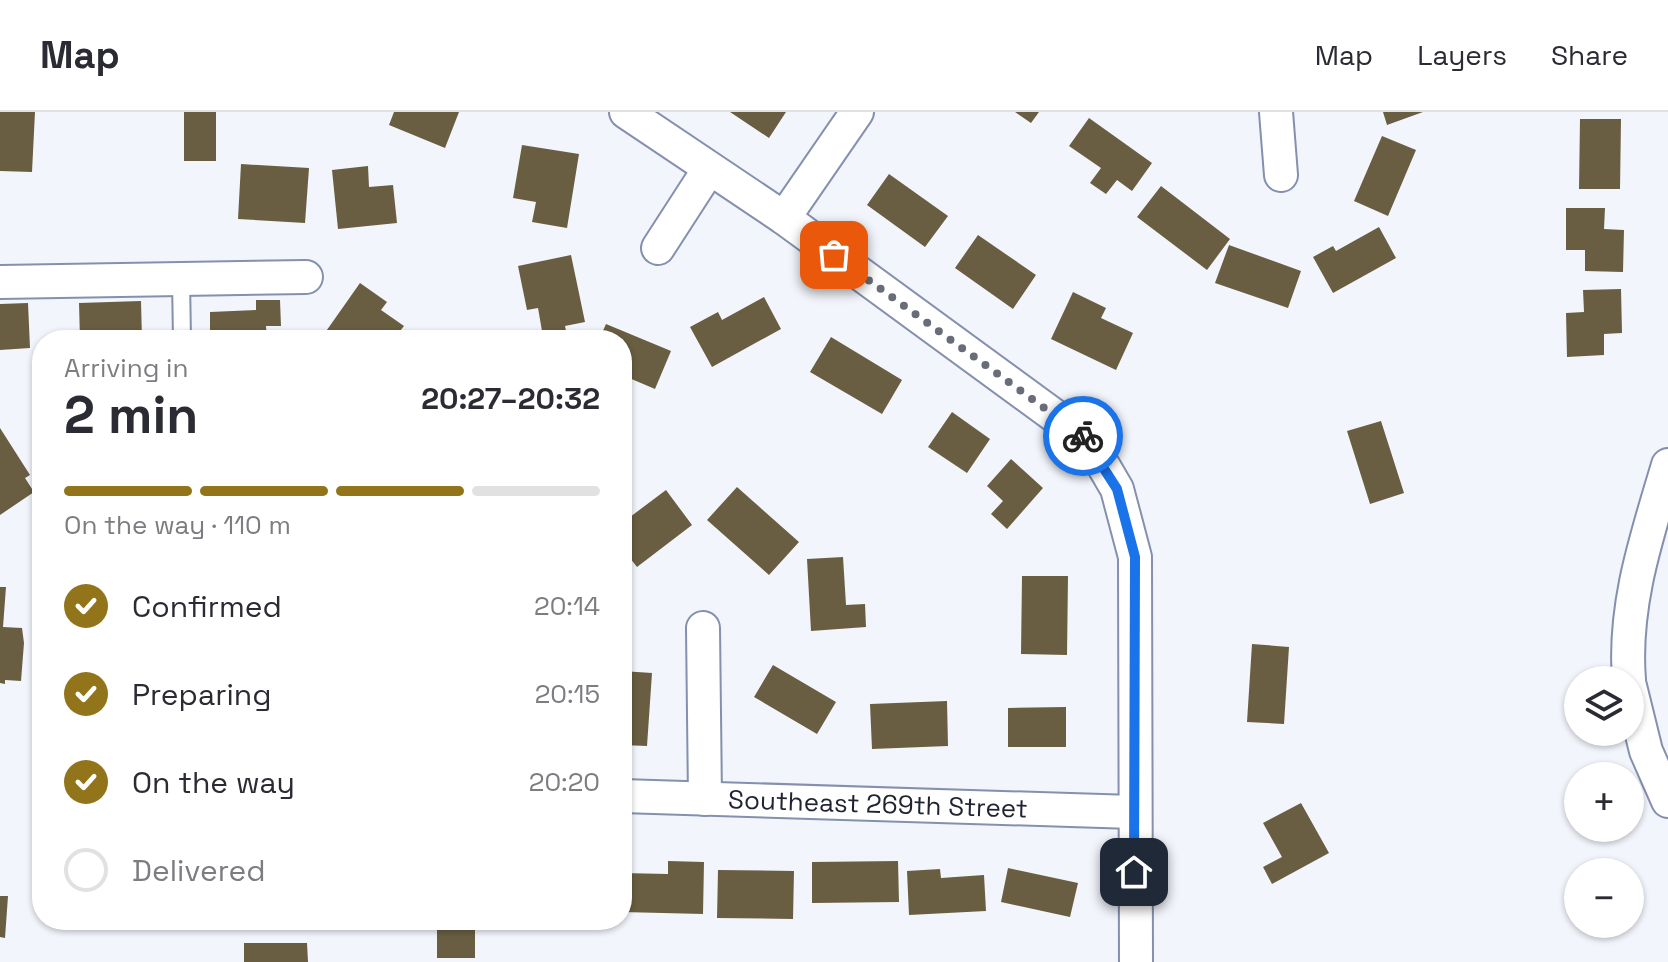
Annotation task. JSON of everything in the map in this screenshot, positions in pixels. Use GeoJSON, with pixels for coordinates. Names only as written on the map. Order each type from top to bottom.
{"type":"FeatureCollection","features":[{"type":"Feature","properties":{"kind":"street"},"geometry":{"type":"LineString","coordinates":[[626,112],[784,218],[1089,441],[1117,489],[1135,557],[1133,812],[1136,962]]}},
{"type":"Feature","properties":{"kind":"street"},"geometry":{"type":"LineString","coordinates":[[784,218],[857,112]]}},
{"type":"Feature","properties":{"kind":"street"},"geometry":{"type":"LineString","coordinates":[[1276,112],[1281,175]]}},
{"type":"Feature","properties":{"kind":"street"},"geometry":{"type":"LineString","coordinates":[[658,248],[709,169]]}},
{"type":"Feature","properties":{"kind":"street"},"geometry":{"type":"LineString","coordinates":[[0,282],[306,277]]}},
{"type":"Feature","properties":{"kind":"street"},"geometry":{"type":"LineString","coordinates":[[1628,666],[1626,641],[1632,596],[1668,465]]}},
{"type":"Feature","properties":{"kind":"street"},"geometry":{"type":"LineString","coordinates":[[703,628],[705,799]]}},
{"type":"Feature","properties":{"kind":"street"},"geometry":{"type":"LineString","coordinates":[[1644,743],[1668,801]]}},
{"type":"Feature","properties":{"kind":"street","name":"Southeast 269th Street"},"geometry":{"type":"LineString","coordinates":[[632,796],[1133,812]]}},
{"type":"Feature","properties":{"kind":"lane"},"geometry":{"type":"LineString","coordinates":[[181,279],[182,330]]}},
{"type":"Feature","properties":{"kind":"building"},"geometry":{"type":"Polygon","coordinates":[[[0,112],[35,112],[32,172],[0,171],[0,112]]]}},
{"type":"Feature","properties":{"kind":"building"},"geometry":{"type":"Polygon","coordinates":[[[184,112],[216,112],[216,161],[184,161],[184,112]]]}},
{"type":"Feature","properties":{"kind":"building"},"geometry":{"type":"Polygon","coordinates":[[[394,112],[459,112],[445,148],[389,125],[394,112]]]}},
{"type":"Feature","properties":{"kind":"building"},"geometry":{"type":"Polygon","coordinates":[[[730,112],[786,112],[769,138],[730,112]]]}},
{"type":"Feature","properties":{"kind":"building"},"geometry":{"type":"Polygon","coordinates":[[[1015,112],[1039,112],[1031,123],[1015,112]]]}},
{"type":"Feature","properties":{"kind":"building"},"geometry":{"type":"Polygon","coordinates":[[[1383,112],[1423,112],[1387,125],[1383,112]]]}},
{"type":"Feature","properties":{"kind":"building"},"geometry":{"type":"Polygon","coordinates":[[[1089,118],[1152,163],[1132,191],[1117,180],[1106,194],[1090,183],[1101,168],[1069,146],[1089,118]]]}},
{"type":"Feature","properties":{"kind":"building"},"geometry":{"type":"Polygon","coordinates":[[[1580,119],[1621,119],[1620,189],[1579,189],[1580,119]]]}},
{"type":"Feature","properties":{"kind":"building"},"geometry":{"type":"Polygon","coordinates":[[[1382,136],[1416,150],[1388,216],[1354,201],[1382,136]]]}},
{"type":"Feature","properties":{"kind":"building"},"geometry":{"type":"Polygon","coordinates":[[[522,145],[579,154],[567,228],[532,222],[536,202],[513,198],[522,145]]]}},
{"type":"Feature","properties":{"kind":"building"},"geometry":{"type":"Polygon","coordinates":[[[241,164],[309,168],[305,223],[238,219],[241,164]]]}},
{"type":"Feature","properties":{"kind":"building"},"geometry":{"type":"Polygon","coordinates":[[[368,166],[369,187],[393,185],[397,223],[338,229],[332,170],[368,166]]]}},
{"type":"Feature","properties":{"kind":"building"},"geometry":{"type":"Polygon","coordinates":[[[889,174],[948,216],[925,247],[867,205],[889,174]]]}},
{"type":"Feature","properties":{"kind":"building"},"geometry":{"type":"Polygon","coordinates":[[[1161,186],[1230,239],[1207,270],[1137,217],[1161,186]]]}},
{"type":"Feature","properties":{"kind":"building"},"geometry":{"type":"Polygon","coordinates":[[[1566,208],[1605,208],[1604,229],[1624,230],[1623,272],[1585,271],[1585,250],[1566,250],[1566,208]]]}},
{"type":"Feature","properties":{"kind":"building"},"geometry":{"type":"Polygon","coordinates":[[[1379,227],[1396,258],[1333,293],[1313,257],[1333,246],[1336,251],[1379,227]]]}},
{"type":"Feature","properties":{"kind":"building"},"geometry":{"type":"Polygon","coordinates":[[[978,235],[1036,275],[1013,309],[955,268],[978,235]]]}},
{"type":"Feature","properties":{"kind":"building"},"geometry":{"type":"Polygon","coordinates":[[[1229,245],[1301,271],[1288,308],[1215,283],[1229,245]]]}},
{"type":"Feature","properties":{"kind":"building"},"geometry":{"type":"Polygon","coordinates":[[[571,255],[585,322],[565,326],[566,330],[542,330],[538,308],[527,310],[518,266],[571,255]]]}},
{"type":"Feature","properties":{"kind":"building"},"geometry":{"type":"Polygon","coordinates":[[[360,283],[387,302],[381,310],[404,326],[401,330],[327,330],[360,283]]]}},
{"type":"Feature","properties":{"kind":"building"},"geometry":{"type":"Polygon","coordinates":[[[1621,289],[1622,333],[1604,334],[1604,355],[1567,357],[1566,313],[1584,312],[1583,290],[1621,289]]]}},
{"type":"Feature","properties":{"kind":"building"},"geometry":{"type":"Polygon","coordinates":[[[1073,292],[1106,308],[1101,318],[1133,333],[1116,370],[1051,339],[1073,292]]]}},
{"type":"Feature","properties":{"kind":"building"},"geometry":{"type":"Polygon","coordinates":[[[764,297],[781,329],[712,367],[690,327],[718,312],[722,320],[764,297]]]}},
{"type":"Feature","properties":{"kind":"building"},"geometry":{"type":"Polygon","coordinates":[[[256,300],[280,300],[281,326],[266,326],[266,330],[210,330],[210,312],[256,310],[256,300]]]}},
{"type":"Feature","properties":{"kind":"building"},"geometry":{"type":"Polygon","coordinates":[[[141,301],[142,330],[80,330],[79,303],[141,301]]]}},
{"type":"Feature","properties":{"kind":"building"},"geometry":{"type":"Polygon","coordinates":[[[28,303],[30,348],[0,350],[0,304],[28,303]]]}},
{"type":"Feature","properties":{"kind":"building"},"geometry":{"type":"Polygon","coordinates":[[[606,324],[620,330],[603,330],[606,324]]]}},
{"type":"Feature","properties":{"kind":"building"},"geometry":{"type":"Polygon","coordinates":[[[632,335],[671,351],[655,389],[632,379],[632,335]]]}},
{"type":"Feature","properties":{"kind":"building"},"geometry":{"type":"Polygon","coordinates":[[[831,337],[902,380],[882,414],[810,372],[831,337]]]}},
{"type":"Feature","properties":{"kind":"building"},"geometry":{"type":"Polygon","coordinates":[[[952,412],[990,439],[967,473],[928,447],[952,412]]]}},
{"type":"Feature","properties":{"kind":"building"},"geometry":{"type":"Polygon","coordinates":[[[1381,421],[1404,493],[1370,504],[1347,431],[1381,421]]]}},
{"type":"Feature","properties":{"kind":"building"},"geometry":{"type":"Polygon","coordinates":[[[0,428],[30,475],[25,478],[32,493],[0,515],[0,428]]]}},
{"type":"Feature","properties":{"kind":"building"},"geometry":{"type":"Polygon","coordinates":[[[1011,459],[1043,488],[1007,529],[991,514],[1003,501],[987,486],[1011,459]]]}},
{"type":"Feature","properties":{"kind":"building"},"geometry":{"type":"Polygon","coordinates":[[[737,487],[799,542],[769,575],[707,520],[737,487]]]}},
{"type":"Feature","properties":{"kind":"building"},"geometry":{"type":"Polygon","coordinates":[[[666,490],[692,525],[637,567],[632,561],[632,516],[666,490]]]}},
{"type":"Feature","properties":{"kind":"building"},"geometry":{"type":"Polygon","coordinates":[[[843,557],[846,605],[865,604],[866,627],[811,631],[807,559],[843,557]]]}},
{"type":"Feature","properties":{"kind":"building"},"geometry":{"type":"Polygon","coordinates":[[[1022,576],[1068,576],[1067,655],[1021,654],[1022,576]]]}},
{"type":"Feature","properties":{"kind":"building"},"geometry":{"type":"Polygon","coordinates":[[[0,587],[6,587],[3,627],[22,628],[24,643],[21,681],[5,680],[5,684],[0,683],[0,587]]]}},
{"type":"Feature","properties":{"kind":"building"},"geometry":{"type":"Polygon","coordinates":[[[1252,644],[1289,647],[1284,724],[1247,722],[1252,644]]]}},
{"type":"Feature","properties":{"kind":"building"},"geometry":{"type":"Polygon","coordinates":[[[773,665],[836,702],[817,734],[754,697],[773,665]]]}},
{"type":"Feature","properties":{"kind":"building"},"geometry":{"type":"Polygon","coordinates":[[[632,672],[652,673],[647,746],[632,745],[632,672]]]}},
{"type":"Feature","properties":{"kind":"building"},"geometry":{"type":"Polygon","coordinates":[[[947,701],[948,746],[872,749],[870,704],[947,701]]]}},
{"type":"Feature","properties":{"kind":"building"},"geometry":{"type":"Polygon","coordinates":[[[1066,707],[1066,747],[1008,747],[1008,708],[1066,707]]]}},
{"type":"Feature","properties":{"kind":"building"},"geometry":{"type":"Polygon","coordinates":[[[1301,803],[1329,853],[1272,884],[1263,867],[1282,857],[1263,823],[1301,803]]]}},
{"type":"Feature","properties":{"kind":"building"},"geometry":{"type":"Polygon","coordinates":[[[668,861],[704,862],[703,914],[632,912],[632,873],[668,874],[668,861]]]}},
{"type":"Feature","properties":{"kind":"building"},"geometry":{"type":"Polygon","coordinates":[[[898,861],[899,902],[812,903],[812,862],[898,861]]]}},
{"type":"Feature","properties":{"kind":"building"},"geometry":{"type":"Polygon","coordinates":[[[1008,868],[1078,883],[1070,917],[1001,902],[1008,868]]]}},
{"type":"Feature","properties":{"kind":"building"},"geometry":{"type":"Polygon","coordinates":[[[940,869],[941,878],[984,875],[986,911],[909,915],[907,871],[940,869]]]}},
{"type":"Feature","properties":{"kind":"building"},"geometry":{"type":"Polygon","coordinates":[[[718,870],[794,871],[793,919],[717,918],[718,870]]]}},
{"type":"Feature","properties":{"kind":"building"},"geometry":{"type":"Polygon","coordinates":[[[0,896],[8,896],[5,938],[0,937],[0,896]]]}},
{"type":"Feature","properties":{"kind":"building"},"geometry":{"type":"Polygon","coordinates":[[[437,930],[475,930],[475,958],[437,958],[437,930]]]}},
{"type":"Feature","properties":{"kind":"building"},"geometry":{"type":"Polygon","coordinates":[[[244,943],[307,943],[308,962],[244,962],[244,943]]]}},
{"type":"Feature","properties":{"kind":"way so far"},"geometry":{"type":"LineString","coordinates":[[834,255],[1083,436]]}},
{"type":"Feature","properties":{"kind":"route"},"geometry":{"type":"LineString","coordinates":[[1083,436],[1117,489],[1135,557],[1134,872]]}}]}
